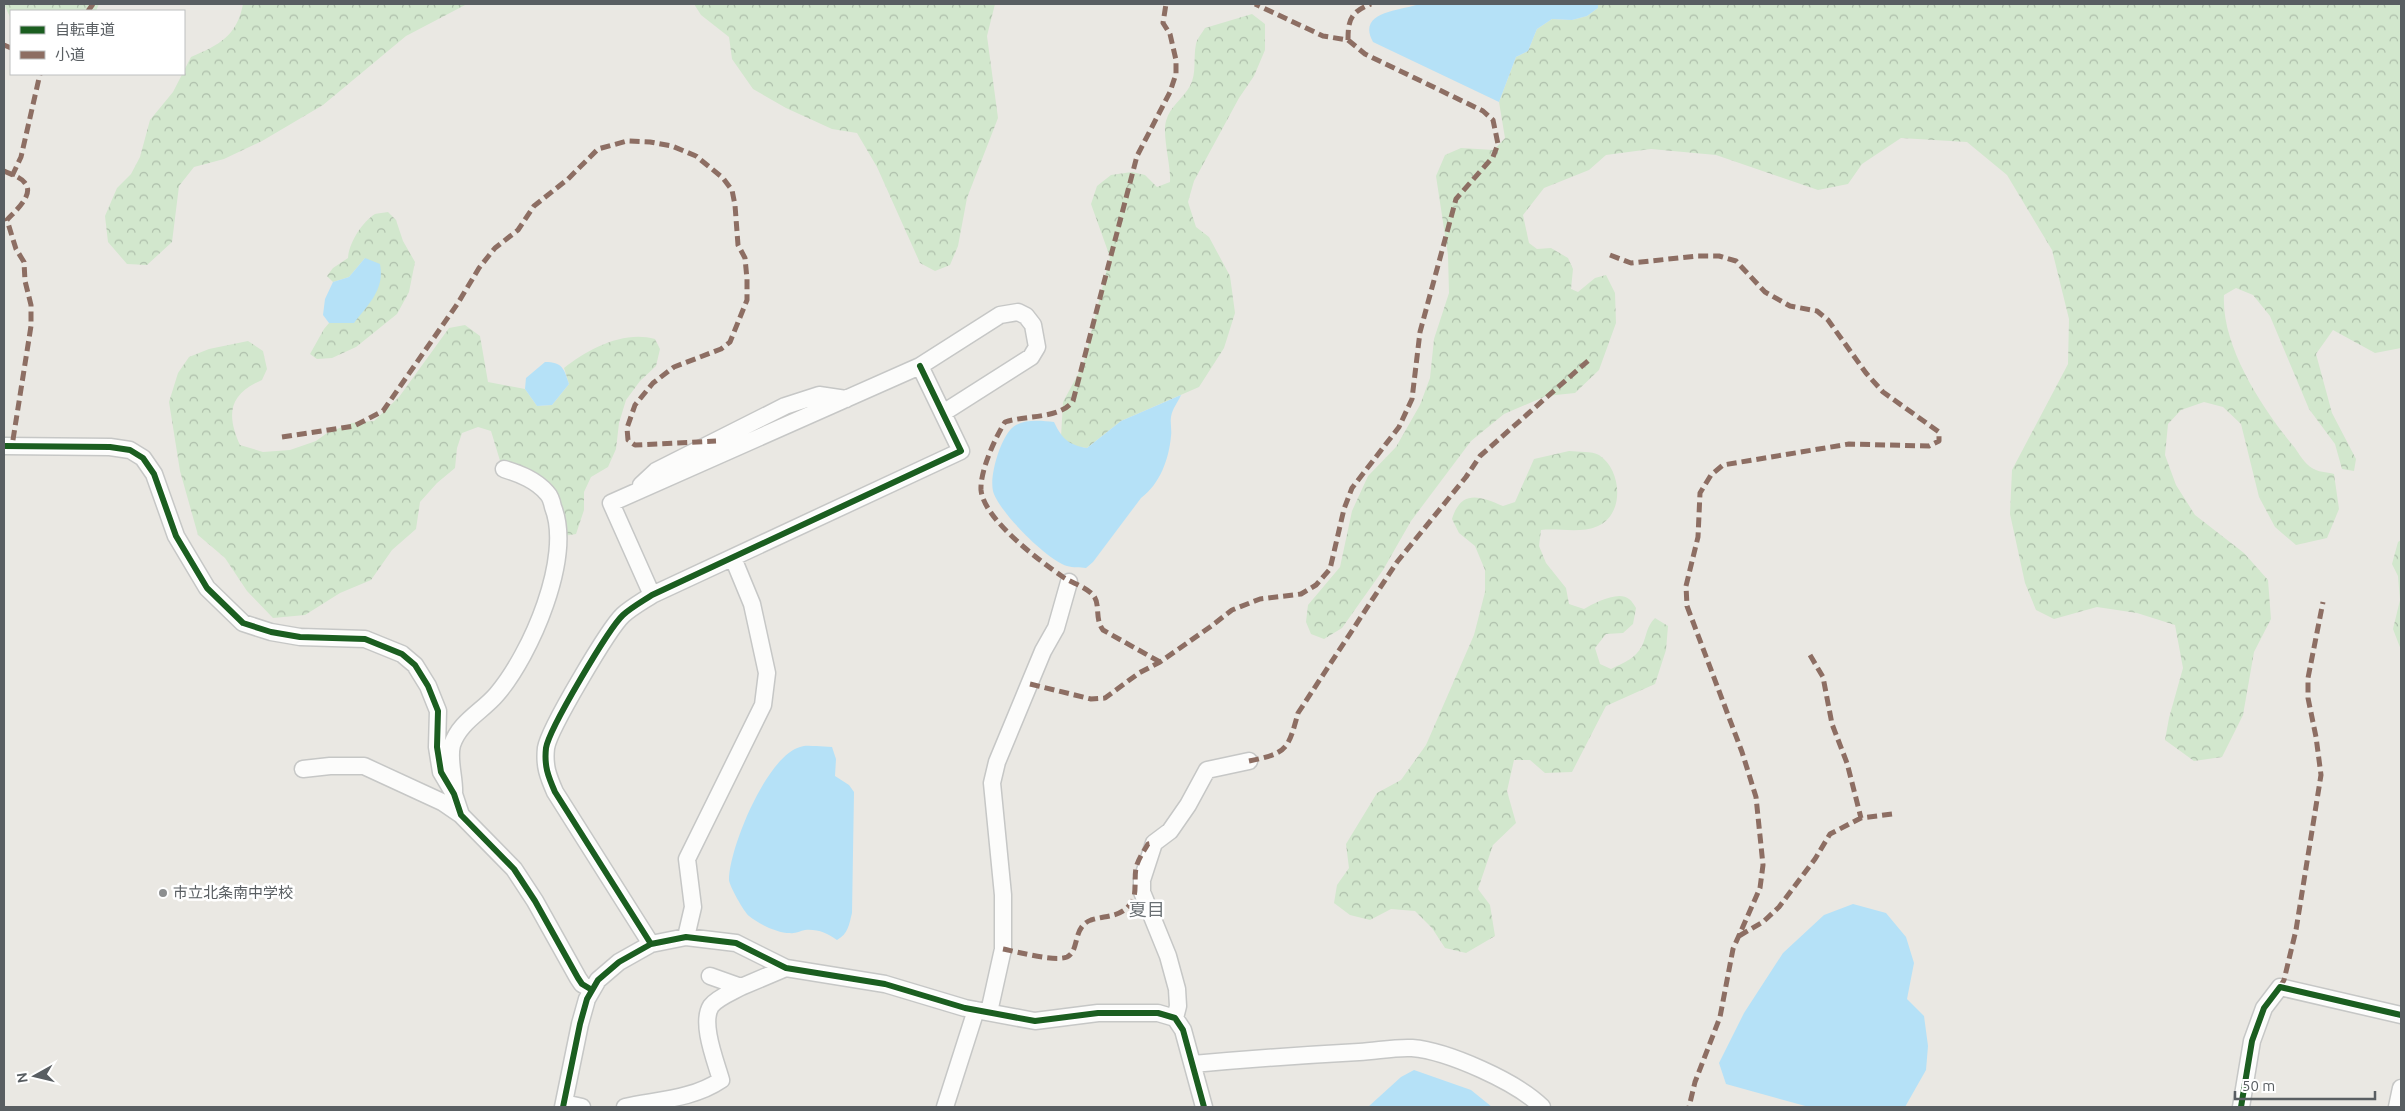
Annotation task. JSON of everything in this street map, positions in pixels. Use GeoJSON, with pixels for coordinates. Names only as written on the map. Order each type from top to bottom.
{"type":"FeatureCollection","features":[{"type":"Feature","properties":{"kind":"street"},"geometry":{"type":"LineString","coordinates":[[652,595],[611,503],[920,366],[1000,315],[1018,312],[1026,316],[1032,325],[1037,347],[1031,357],[943,413]]}},
{"type":"Feature","properties":{"kind":"street"},"geometry":{"type":"LineString","coordinates":[[651,944],[555,792],[545,770],[546,746],[556,722],[604,641],[623,615],[652,595],[961,451],[920,366]]}},
{"type":"Feature","properties":{"kind":"street"},"geometry":{"type":"LineString","coordinates":[[4,446],[110,447],[130,450],[143,458],[154,474],[176,536],[207,588],[243,623],[271,632],[300,637],[365,638],[402,654],[415,665],[428,686],[438,711],[437,747],[440,772],[454,794],[461,816]]}},
{"type":"Feature","properties":{"kind":"street"},"geometry":{"type":"LineString","coordinates":[[454,794],[452,744],[464,726],[497,694],[518,662],[539,622],[555,572],[559,543],[557,516],[548,493],[528,477],[504,469]]}},
{"type":"Feature","properties":{"kind":"street"},"geometry":{"type":"LineString","coordinates":[[686,937],[693,907],[687,859],[763,705],[767,673],[752,604],[733,558]]}},
{"type":"Feature","properties":{"kind":"street"},"geometry":{"type":"LineString","coordinates":[[945,1107],[983,1011],[1003,949],[1003,895],[992,784],[996,762],[1043,651],[1056,628],[1069,582]]}},
{"type":"Feature","properties":{"kind":"street"},"geometry":{"type":"LineString","coordinates":[[1175,1018],[1178,1006],[1177,989],[1168,956],[1142,892],[1142,880],[1154,843],[1170,831],[1188,805],[1207,770],[1249,761]]}},
{"type":"Feature","properties":{"kind":"street"},"geometry":{"type":"LineString","coordinates":[[304,769],[330,766],[364,766],[442,802],[461,816],[514,869],[536,901],[578,978],[582,984],[592,990]]}},
{"type":"Feature","properties":{"kind":"street"},"geometry":{"type":"LineString","coordinates":[[582,1107],[563,1105],[580,1024],[592,990],[598,980],[619,962],[651,944],[686,937],[736,943],[786,968],[884,984],[983,1011],[1035,1021],[1098,1014],[1158,1013],[1175,1018],[1183,1030],[1204,1107]]}},
{"type":"Feature","properties":{"kind":"street"},"geometry":{"type":"LineString","coordinates":[[625,1107],[708,1089],[721,1080],[710,1042],[708,1015],[711,1005],[741,987],[786,968]]}},
{"type":"Feature","properties":{"kind":"street"},"geometry":{"type":"LineString","coordinates":[[710,976],[741,987]]}},
{"type":"Feature","properties":{"kind":"street"},"geometry":{"type":"LineString","coordinates":[[2241,1107],[2252,1042],[2264,1008],[2280,987],[2401,1015]]}},
{"type":"Feature","properties":{"kind":"street"},"geometry":{"type":"LineString","coordinates":[[1193,1064],[1308,1054],[1412,1048],[1444,1055],[1495,1076],[1533,1098],[1542,1107]]}},
{"type":"Feature","properties":{"kind":"street"},"geometry":{"type":"LineString","coordinates":[[2397,1107],[2401,1088]]}},
{"type":"Feature","properties":{"kind":"green space"},"geometry":{"type":"Polygon","coordinates":[[[4,4],[99,4],[96,10],[10,10],[10,17],[4,4]]]}},
{"type":"Feature","properties":{"kind":"green space"},"geometry":{"type":"Polygon","coordinates":[[[243,4],[467,4],[406,36],[323,105],[262,141],[224,159],[194,167],[179,186],[172,242],[147,265],[127,264],[108,242],[105,216],[117,188],[131,174],[140,157],[150,120],[173,92],[182,75],[185,75],[185,69],[191,57],[225,38],[231,32],[240,15],[243,4]]]}},
{"type":"Feature","properties":{"kind":"green space"},"geometry":{"type":"Polygon","coordinates":[[[694,4],[995,4],[987,36],[998,118],[967,198],[958,246],[950,265],[935,271],[920,263],[877,167],[857,133],[832,129],[786,108],[753,89],[732,59],[729,37],[701,15],[694,4]]]}},
{"type":"Feature","properties":{"kind":"green space"},"geometry":{"type":"Polygon","coordinates":[[[1598,4],[2401,4],[2401,348],[2375,353],[2333,330],[2316,354],[2332,413],[2356,459],[2354,471],[2342,469],[2335,444],[2309,409],[2270,316],[2253,295],[2236,288],[2224,295],[2229,335],[2246,376],[2258,396],[2302,459],[2312,468],[2334,474],[2339,509],[2327,538],[2296,545],[2275,527],[2259,497],[2241,424],[2223,407],[2204,402],[2181,410],[2168,424],[2165,455],[2176,485],[2195,515],[2244,553],[2268,580],[2271,619],[2254,652],[2243,715],[2222,757],[2194,761],[2165,740],[2183,668],[2175,625],[2137,613],[2097,607],[2054,619],[2036,610],[2025,583],[2010,514],[2012,470],[2068,364],[2069,319],[2052,250],[2007,175],[1967,142],[1901,138],[1862,164],[1848,184],[1818,190],[1716,155],[1651,149],[1606,155],[1589,170],[1544,188],[1523,215],[1529,243],[1537,249],[1551,248],[1568,258],[1573,269],[1571,289],[1578,292],[1595,278],[1606,275],[1615,293],[1616,323],[1599,370],[1575,393],[1546,396],[1504,414],[1471,441],[1411,521],[1383,570],[1342,628],[1324,639],[1311,634],[1306,622],[1308,605],[1340,567],[1352,511],[1368,476],[1396,447],[1420,405],[1430,378],[1434,339],[1449,293],[1448,255],[1436,176],[1445,155],[1461,148],[1494,150],[1505,138],[1499,102],[1516,57],[1528,51],[1537,29],[1552,19],[1572,20],[1587,16],[1598,8],[1598,4]]]}},
{"type":"Feature","properties":{"kind":"green space"},"geometry":{"type":"Polygon","coordinates":[[[1252,14],[1265,24],[1265,50],[1254,76],[1239,98],[1194,181],[1188,202],[1196,227],[1209,237],[1230,276],[1235,313],[1224,348],[1199,387],[1121,421],[1087,448],[1073,446],[1061,437],[1063,402],[1083,365],[1110,257],[1091,204],[1097,186],[1111,175],[1132,172],[1145,175],[1157,187],[1170,182],[1165,134],[1166,121],[1170,111],[1187,91],[1192,81],[1197,40],[1205,28],[1252,14]]]}},
{"type":"Feature","properties":{"kind":"green space"},"geometry":{"type":"Polygon","coordinates":[[[388,212],[396,220],[403,241],[415,262],[409,292],[397,314],[356,347],[332,358],[317,359],[310,354],[329,323],[354,323],[365,258],[349,277],[333,282],[327,276],[333,268],[348,258],[351,246],[365,222],[375,214],[388,212]]]}},
{"type":"Feature","properties":{"kind":"green space"},"geometry":{"type":"Polygon","coordinates":[[[465,325],[480,336],[488,382],[525,389],[537,406],[552,405],[569,384],[564,368],[584,354],[619,339],[643,337],[655,339],[660,349],[656,366],[640,381],[626,400],[619,423],[616,449],[608,467],[591,477],[584,492],[584,510],[576,534],[557,537],[546,514],[544,492],[501,464],[491,431],[478,427],[462,433],[457,448],[455,468],[437,483],[420,502],[416,529],[392,550],[371,580],[340,593],[305,615],[273,618],[247,591],[225,558],[198,535],[180,471],[169,402],[178,373],[189,357],[209,349],[248,341],[263,351],[267,369],[262,380],[243,392],[237,399],[233,406],[233,424],[240,445],[263,452],[290,450],[316,441],[327,433],[352,423],[374,421],[399,397],[449,328],[465,325]]]}},
{"type":"Feature","properties":{"kind":"green space"},"geometry":{"type":"Polygon","coordinates":[[[1569,451],[1596,454],[1607,462],[1616,481],[1617,492],[1613,512],[1607,520],[1598,526],[1584,530],[1541,530],[1539,546],[1546,563],[1566,588],[1569,604],[1584,609],[1607,598],[1619,596],[1629,599],[1636,608],[1633,624],[1623,633],[1606,634],[1595,648],[1600,664],[1611,669],[1632,657],[1642,646],[1648,628],[1655,618],[1668,626],[1666,650],[1655,684],[1606,706],[1572,772],[1545,773],[1530,760],[1514,760],[1507,791],[1516,823],[1493,845],[1478,889],[1490,905],[1495,936],[1466,953],[1445,948],[1432,928],[1415,911],[1391,909],[1370,920],[1350,915],[1334,903],[1337,885],[1349,868],[1346,844],[1377,793],[1401,780],[1426,745],[1474,635],[1485,592],[1485,570],[1475,546],[1459,533],[1452,519],[1456,509],[1466,499],[1472,498],[1487,500],[1503,506],[1515,502],[1534,459],[1569,451]]]}},
{"type":"Feature","properties":{"kind":"green space"},"geometry":{"type":"Polygon","coordinates":[[[2401,540],[2401,650],[2393,629],[2400,600],[2398,576],[2392,564],[2398,542],[2401,540]]]}},
{"type":"Feature","properties":{"kind":"water"},"geometry":{"type":"Polygon","coordinates":[[[1419,4],[1598,4],[1598,8],[1587,16],[1572,20],[1552,19],[1537,29],[1528,51],[1516,57],[1499,102],[1373,42],[1369,32],[1370,24],[1375,18],[1392,11],[1419,4]]]}},
{"type":"Feature","properties":{"kind":"water"},"geometry":{"type":"Polygon","coordinates":[[[365,258],[380,264],[381,273],[378,289],[354,323],[329,323],[323,315],[325,299],[333,282],[349,277],[365,258]]]}},
{"type":"Feature","properties":{"kind":"water"},"geometry":{"type":"Polygon","coordinates":[[[545,362],[555,363],[562,367],[569,384],[552,405],[537,406],[525,389],[526,378],[545,362]]]}},
{"type":"Feature","properties":{"kind":"water"},"geometry":{"type":"Polygon","coordinates":[[[1181,395],[1172,414],[1170,445],[1166,462],[1158,478],[1093,562],[1086,568],[1067,566],[1048,555],[1024,534],[997,500],[992,484],[995,465],[1006,436],[1016,425],[1030,421],[1054,422],[1060,433],[1067,440],[1075,445],[1087,448],[1121,421],[1181,395]]]}},
{"type":"Feature","properties":{"kind":"water"},"geometry":{"type":"Polygon","coordinates":[[[802,746],[832,747],[836,759],[835,776],[849,785],[854,792],[852,913],[846,932],[837,940],[826,933],[818,931],[805,930],[785,933],[763,925],[747,914],[734,893],[729,880],[735,847],[743,826],[752,805],[775,767],[787,754],[802,746]]]}},
{"type":"Feature","properties":{"kind":"water"},"geometry":{"type":"Polygon","coordinates":[[[1853,904],[1886,913],[1906,937],[1914,963],[1907,999],[1924,1016],[1928,1046],[1926,1070],[1905,1107],[1809,1107],[1726,1084],[1719,1063],[1744,1013],[1783,953],[1824,915],[1853,904]]]}},
{"type":"Feature","properties":{"kind":"water"},"geometry":{"type":"Polygon","coordinates":[[[1414,1070],[1471,1090],[1492,1107],[1368,1107],[1401,1077],[1414,1070]]]}},
{"type":"Feature","properties":{"kind":"marked path"},"geometry":{"type":"LineString","coordinates":[[89,10],[93,4]]}},
{"type":"Feature","properties":{"kind":"marked path"},"geometry":{"type":"LineString","coordinates":[[1160,662],[1103,630],[1099,621],[1097,603],[1093,595],[1053,570],[1014,539],[984,502],[981,482],[993,446],[1005,422],[1051,414],[1067,407],[1073,401],[1137,156],[1170,92],[1176,74],[1176,60],[1170,34],[1163,23],[1166,4]]}},
{"type":"Feature","properties":{"kind":"marked path"},"geometry":{"type":"LineString","coordinates":[[1030,684],[1091,699],[1105,698],[1139,673],[1160,662],[1232,610],[1260,599],[1301,594],[1316,585],[1330,569],[1344,509],[1352,488],[1399,427],[1412,399],[1420,332],[1456,199],[1493,157],[1498,144],[1493,120],[1483,111],[1365,54],[1348,40],[1323,36],[1255,4]]}},
{"type":"Feature","properties":{"kind":"marked path"},"geometry":{"type":"LineString","coordinates":[[1348,40],[1352,17],[1359,10],[1371,4]]}},
{"type":"Feature","properties":{"kind":"marked path"},"geometry":{"type":"LineString","coordinates":[[4,45],[10,48]]}},
{"type":"Feature","properties":{"kind":"marked path"},"geometry":{"type":"LineString","coordinates":[[12,176],[21,157],[40,75]]}},
{"type":"Feature","properties":{"kind":"marked path"},"geometry":{"type":"LineString","coordinates":[[282,437],[354,426],[383,411],[458,303],[479,268],[495,248],[518,230],[534,206],[568,179],[598,149],[627,141],[650,142],[672,146],[696,156],[723,178],[732,190],[738,245],[745,258],[747,300],[730,342],[721,349],[674,367],[653,383],[635,405],[627,428],[628,440],[635,445],[716,441]]}},
{"type":"Feature","properties":{"kind":"marked path"},"geometry":{"type":"LineString","coordinates":[[4,171],[21,179],[27,188],[26,198],[7,220],[16,249],[24,262],[25,281],[31,305],[31,326],[12,446]]}},
{"type":"Feature","properties":{"kind":"marked path"},"geometry":{"type":"LineString","coordinates":[[1610,255],[1631,263],[1698,256],[1719,256],[1736,261],[1765,292],[1790,306],[1817,311],[1828,320],[1866,373],[1883,392],[1939,432],[1939,441],[1929,446],[1849,444],[1723,465],[1711,475],[1700,493],[1698,537],[1686,586],[1687,606],[1742,752],[1756,797],[1763,865],[1760,888],[1733,949],[1720,1017],[1695,1082],[1689,1107]]}},
{"type":"Feature","properties":{"kind":"marked path"},"geometry":{"type":"LineString","coordinates":[[1249,761],[1271,755],[1284,748],[1291,735],[1298,713],[1397,562],[1466,477],[1480,456],[1590,359]]}},
{"type":"Feature","properties":{"kind":"marked path"},"geometry":{"type":"LineString","coordinates":[[2280,987],[2284,980],[2296,930],[2321,775],[2308,698],[2308,678],[2323,602]]}},
{"type":"Feature","properties":{"kind":"marked path"},"geometry":{"type":"LineString","coordinates":[[1810,655],[1823,677],[1832,724],[1847,763],[1861,818]]}},
{"type":"Feature","properties":{"kind":"marked path"},"geometry":{"type":"LineString","coordinates":[[1739,936],[1763,922],[1779,907],[1815,859],[1830,834],[1861,818],[1892,814]]}},
{"type":"Feature","properties":{"kind":"marked path"},"geometry":{"type":"LineString","coordinates":[[1003,949],[1045,957],[1067,957],[1074,950],[1078,933],[1085,923],[1123,911],[1132,902],[1137,865],[1148,844],[1154,843]]}},
{"type":"Feature","properties":{"kind":"cycle path"},"geometry":{"type":"LineString","coordinates":[[651,944],[555,792],[546,766],[546,748],[557,721],[605,639],[623,615],[634,607],[652,595],[961,451],[920,366]]}},
{"type":"Feature","properties":{"kind":"cycle path"},"geometry":{"type":"LineString","coordinates":[[4,446],[110,447],[130,450],[143,458],[154,474],[176,536],[207,588],[243,623],[271,632],[300,637],[365,639],[402,654],[415,665],[428,686],[438,711],[437,747],[441,772],[454,794],[461,815],[514,869],[535,901],[578,978],[582,984],[592,990]]}},
{"type":"Feature","properties":{"kind":"cycle path"},"geometry":{"type":"LineString","coordinates":[[563,1107],[580,1024],[587,999],[598,980],[619,962],[651,944],[686,937],[736,943],[786,968],[885,984],[965,1008],[1035,1021],[1098,1013],[1158,1013],[1175,1018],[1183,1030],[1204,1107]]}},
{"type":"Feature","properties":{"kind":"cycle path"},"geometry":{"type":"LineString","coordinates":[[2241,1107],[2252,1041],[2264,1008],[2280,987],[2401,1015]]}},
{"type":"Feature","properties":{"kind":"place","name":"市立北条南中学校"},"geometry":{"type":"Point","coordinates":[163,893]}},
{"type":"Feature","properties":{"kind":"district","name":"夏目"},"geometry":{"type":"Point","coordinates":[1147,910]}}]}
